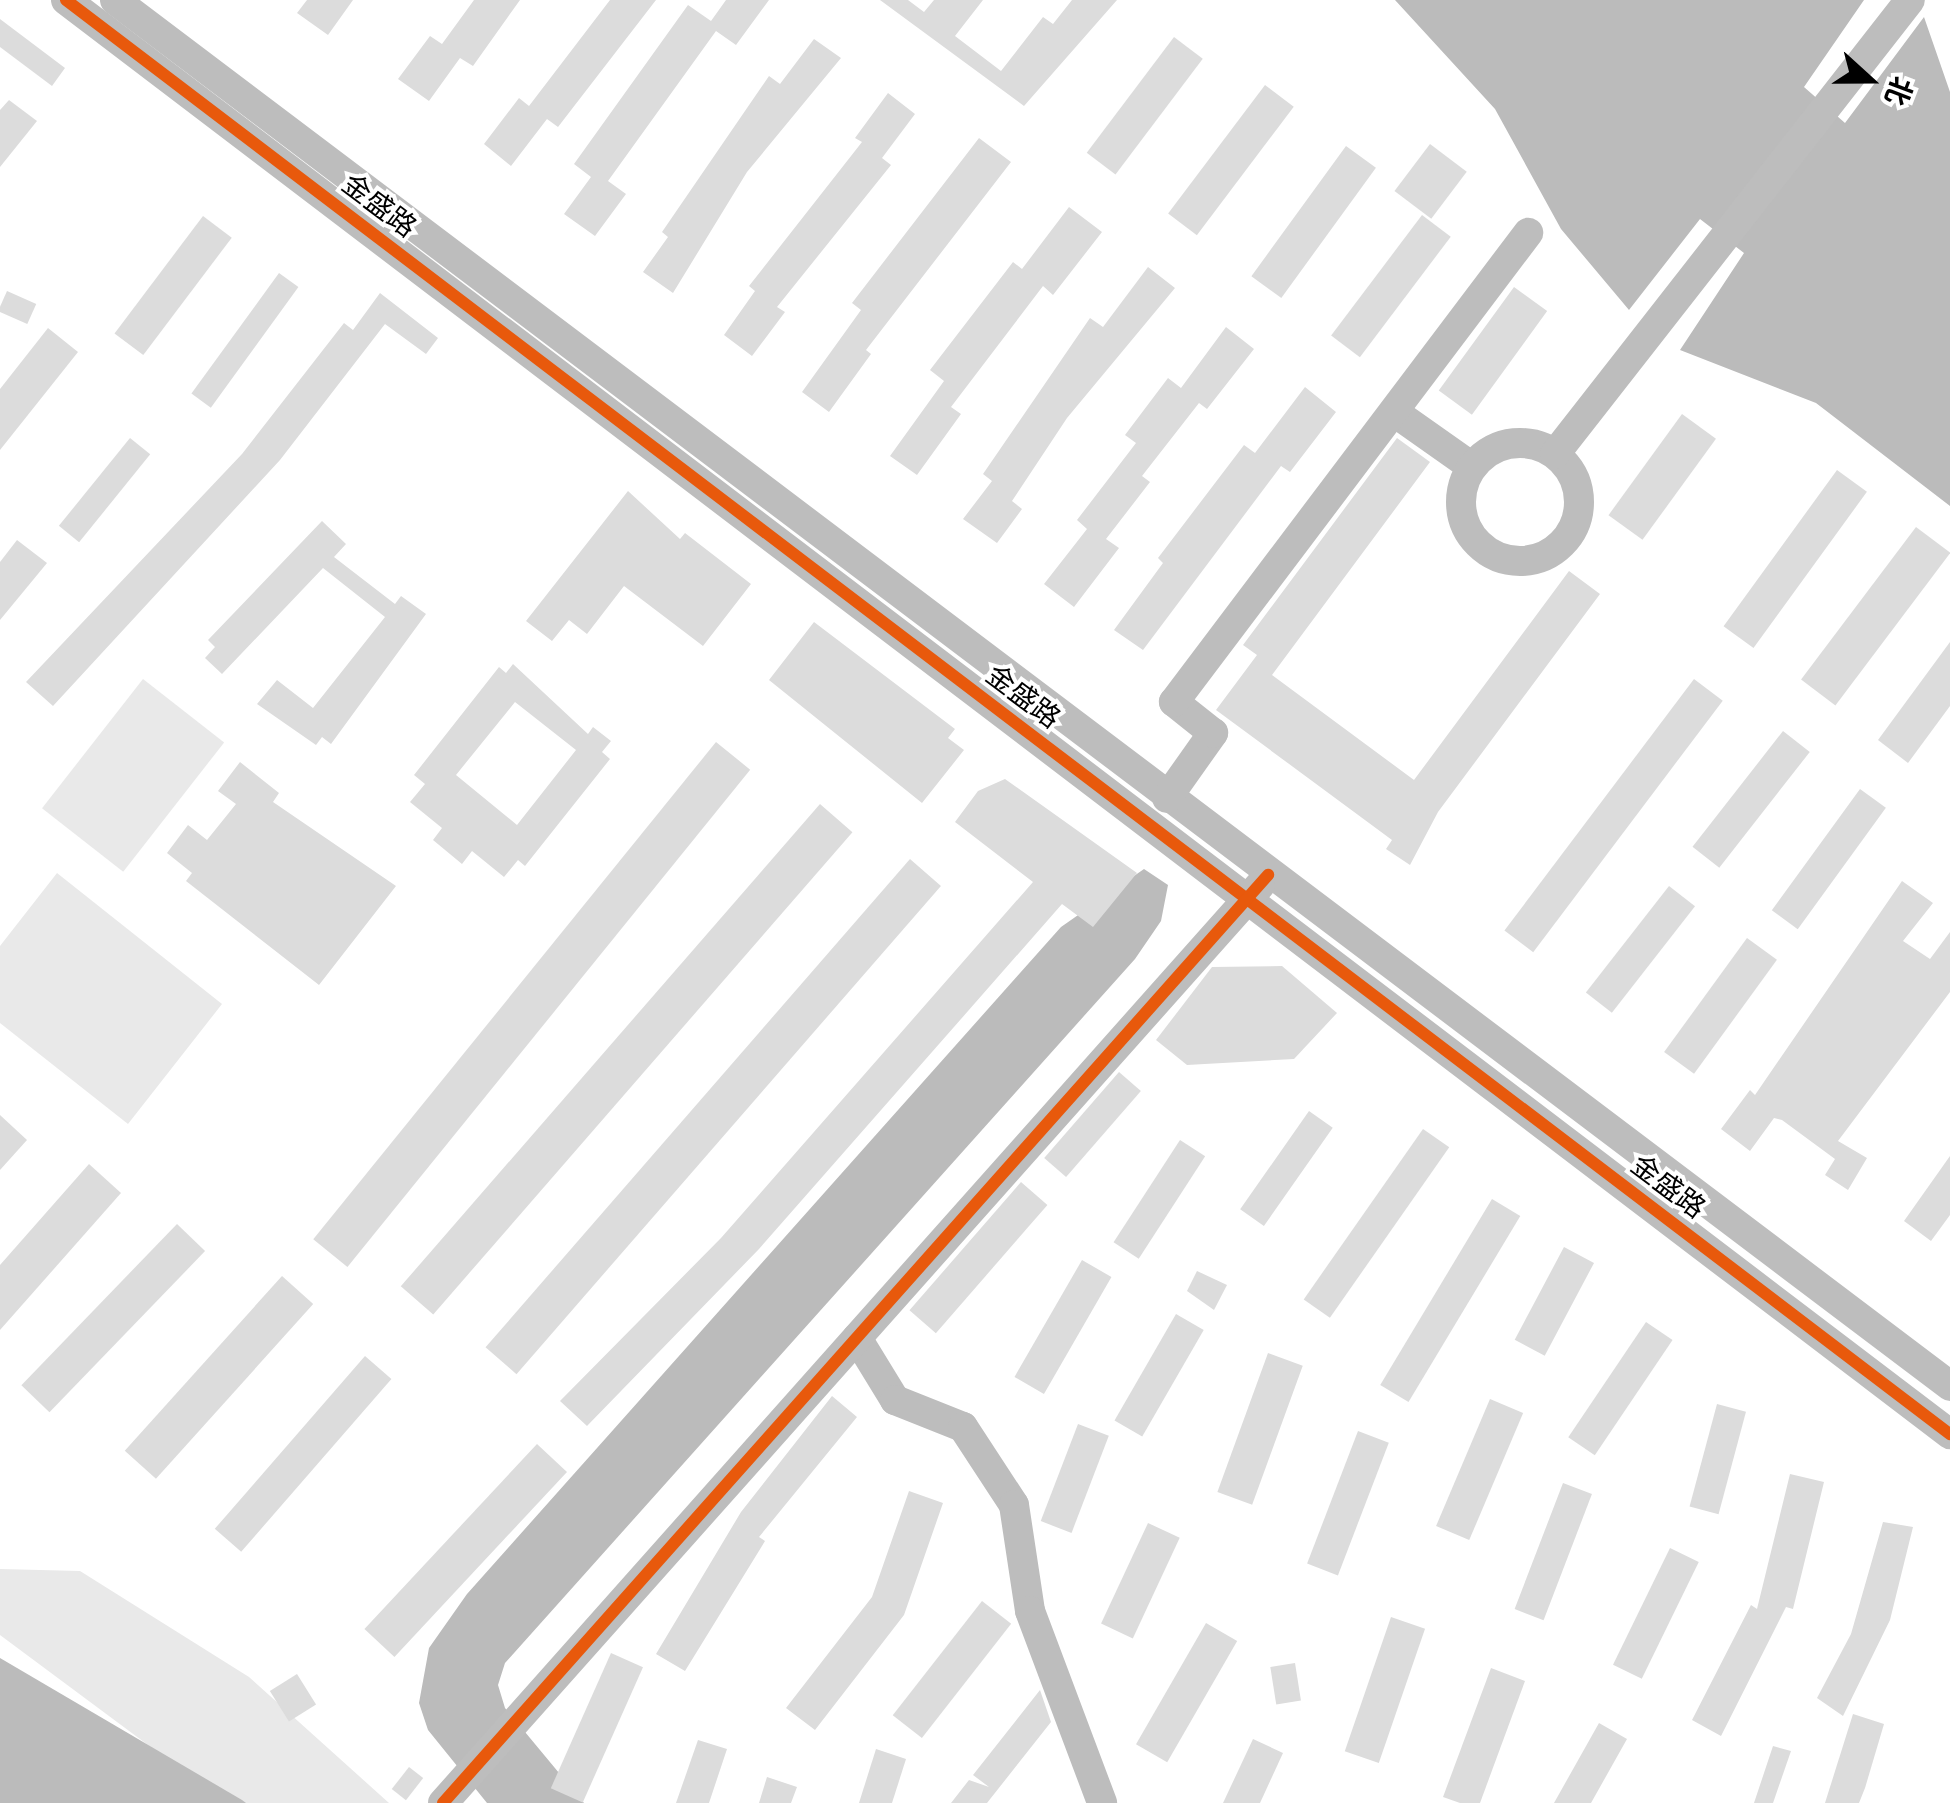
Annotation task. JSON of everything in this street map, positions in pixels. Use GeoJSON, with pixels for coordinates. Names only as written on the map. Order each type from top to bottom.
{"type":"FeatureCollection","features":[{"type":"Feature","properties":{"kind":"street","name":"金盛路"},"geometry":{"type":"LineString","coordinates":[[66,0],[1950,1434]]}},
{"type":"Feature","properties":{"kind":"street","name":"金盛路"},"geometry":{"type":"LineString","coordinates":[[115,0],[1268,875],[1950,1386]]}},
{"type":"Feature","properties":{"kind":"street"},"geometry":{"type":"LineString","coordinates":[[1555,454],[1910,0]]}},
{"type":"Feature","properties":{"kind":"street"},"geometry":{"type":"LineString","coordinates":[[1167,798],[1214,733],[1174,702],[1397,414],[1528,233]]}},
{"type":"Feature","properties":{"kind":"street"},"geometry":{"type":"LineString","coordinates":[[1397,414],[1472,468]]}},
{"type":"Feature","properties":{"kind":"street"},"geometry":{"type":"LineString","coordinates":[[1510,443],[1555,454],[1571,471],[1578,516],[1551,553],[1530,561],[1485,551],[1469,534],[1461,512],[1472,468],[1510,443]]}},
{"type":"Feature","properties":{"kind":"street"},"geometry":{"type":"LineString","coordinates":[[443,1803],[1268,875]]}},
{"type":"Feature","properties":{"kind":"street"},"geometry":{"type":"LineString","coordinates":[[856,1338],[894,1400],[963,1427],[1014,1505],[1030,1611],[1102,1803]]}},
{"type":"Feature","properties":{"kind":"shaded area"},"geometry":{"type":"Polygon","coordinates":[[[1395,0],[1864,0],[1804,87],[1845,123],[1924,17],[1950,92],[1950,506],[1816,403],[1680,350],[1744,253],[1700,219],[1629,310],[1561,229],[1495,109],[1395,0]]]}},
{"type":"Feature","properties":{"kind":"shaded area"},"geometry":{"type":"Polygon","coordinates":[[[143,679],[224,742],[123,872],[42,808],[143,679]]]}},
{"type":"Feature","properties":{"kind":"shaded area"},"geometry":{"type":"Polygon","coordinates":[[[1144,869],[1168,885],[1161,921],[1135,959],[505,1663],[498,1685],[505,1708],[584,1803],[487,1803],[428,1730],[419,1703],[429,1648],[467,1594],[1061,927],[1144,869]]]}},
{"type":"Feature","properties":{"kind":"shaded area"},"geometry":{"type":"Polygon","coordinates":[[[57,873],[222,1004],[128,1124],[0,1023],[0,946],[57,873]]]}},
{"type":"Feature","properties":{"kind":"shaded area"},"geometry":{"type":"Polygon","coordinates":[[[0,1569],[80,1571],[249,1677],[389,1803],[226,1803],[0,1635],[0,1569]]]}},
{"type":"Feature","properties":{"kind":"shaded area"},"geometry":{"type":"Polygon","coordinates":[[[0,1658],[242,1800],[246,1803],[0,1803],[0,1658]]]}},
{"type":"Feature","properties":{"kind":"building"},"geometry":{"type":"Polygon","coordinates":[[[307,0],[353,0],[328,35],[297,13],[307,0]]]}},
{"type":"Feature","properties":{"kind":"building"},"geometry":{"type":"Polygon","coordinates":[[[474,0],[520,0],[473,66],[460,58],[429,101],[398,79],[430,36],[442,44],[474,0]]]}},
{"type":"Feature","properties":{"kind":"building"},"geometry":{"type":"Polygon","coordinates":[[[610,0],[656,0],[558,127],[547,119],[511,166],[484,144],[519,98],[529,106],[610,0]]]}},
{"type":"Feature","properties":{"kind":"building"},"geometry":{"type":"Polygon","coordinates":[[[726,0],[769,0],[736,45],[716,31],[608,181],[626,194],[595,236],[564,214],[591,177],[574,164],[688,5],[711,21],[726,0]]]}},
{"type":"Feature","properties":{"kind":"building"},"geometry":{"type":"Polygon","coordinates":[[[880,0],[908,0],[924,12],[934,0],[983,0],[955,36],[1001,71],[1043,17],[1053,24],[1072,0],[1117,0],[1024,106],[880,0]]]}},
{"type":"Feature","properties":{"kind":"building"},"geometry":{"type":"Polygon","coordinates":[[[0,19],[65,68],[52,86],[0,47],[0,19]]]}},
{"type":"Feature","properties":{"kind":"building"},"geometry":{"type":"Polygon","coordinates":[[[1174,37],[1203,59],[1115,174],[1087,153],[1174,37]]]}},
{"type":"Feature","properties":{"kind":"building"},"geometry":{"type":"Polygon","coordinates":[[[814,39],[841,58],[747,172],[673,293],[643,272],[668,237],[662,232],[769,76],[780,84],[814,39]]]}},
{"type":"Feature","properties":{"kind":"building"},"geometry":{"type":"Polygon","coordinates":[[[1265,85],[1294,107],[1197,235],[1168,214],[1265,85]]]}},
{"type":"Feature","properties":{"kind":"building"},"geometry":{"type":"Polygon","coordinates":[[[888,93],[915,114],[882,158],[891,165],[777,307],[785,312],[752,356],[724,335],[755,291],[749,286],[862,142],[855,138],[888,93]]]}},
{"type":"Feature","properties":{"kind":"building"},"geometry":{"type":"Polygon","coordinates":[[[9,100],[37,121],[0,167],[0,110],[9,100]]]}},
{"type":"Feature","properties":{"kind":"building"},"geometry":{"type":"Polygon","coordinates":[[[979,138],[1011,162],[866,350],[871,354],[829,412],[802,392],[861,310],[852,303],[979,138]]]}},
{"type":"Feature","properties":{"kind":"building"},"geometry":{"type":"Polygon","coordinates":[[[1430,144],[1467,172],[1431,219],[1394,191],[1430,144]]]}},
{"type":"Feature","properties":{"kind":"building"},"geometry":{"type":"Polygon","coordinates":[[[1346,146],[1376,168],[1281,298],[1251,276],[1346,146]]]}},
{"type":"Feature","properties":{"kind":"building"},"geometry":{"type":"Polygon","coordinates":[[[1069,207],[1102,232],[1053,295],[1043,286],[951,407],[961,414],[917,475],[890,456],[944,381],[930,370],[1013,262],[1022,269],[1069,207]]]}},
{"type":"Feature","properties":{"kind":"building"},"geometry":{"type":"Polygon","coordinates":[[[1422,215],[1451,237],[1360,357],[1331,336],[1422,215]]]}},
{"type":"Feature","properties":{"kind":"building"},"geometry":{"type":"Polygon","coordinates":[[[203,216],[232,238],[143,355],[115,333],[203,216]]]}},
{"type":"Feature","properties":{"kind":"building"},"geometry":{"type":"Polygon","coordinates":[[[1148,267],[1175,288],[1067,418],[1012,501],[1022,509],[997,543],[963,519],[992,481],[983,474],[1090,318],[1103,327],[1148,267]]]}},
{"type":"Feature","properties":{"kind":"building"},"geometry":{"type":"Polygon","coordinates":[[[279,273],[298,287],[211,408],[191,394],[279,273]]]}},
{"type":"Feature","properties":{"kind":"building"},"geometry":{"type":"Polygon","coordinates":[[[1514,287],[1547,311],[1472,415],[1439,391],[1514,287]]]}},
{"type":"Feature","properties":{"kind":"building"},"geometry":{"type":"Polygon","coordinates":[[[7,291],[36,304],[27,324],[0,312],[7,291]]]}},
{"type":"Feature","properties":{"kind":"building"},"geometry":{"type":"Polygon","coordinates":[[[380,293],[438,338],[426,354],[385,324],[280,460],[53,706],[26,682],[242,454],[344,323],[353,330],[380,293]]]}},
{"type":"Feature","properties":{"kind":"building"},"geometry":{"type":"Polygon","coordinates":[[[1226,327],[1254,349],[1207,409],[1199,403],[1142,476],[1150,482],[1106,539],[1119,548],[1074,607],[1044,584],[1087,529],[1077,520],[1136,443],[1125,435],[1168,378],[1181,388],[1226,327]]]}},
{"type":"Feature","properties":{"kind":"building"},"geometry":{"type":"Polygon","coordinates":[[[48,328],[78,352],[0,450],[0,389],[48,328]]]}},
{"type":"Feature","properties":{"kind":"building"},"geometry":{"type":"Polygon","coordinates":[[[1305,387],[1336,412],[1290,472],[1281,466],[1143,650],[1114,630],[1163,563],[1158,558],[1244,445],[1255,453],[1305,387]]]}},
{"type":"Feature","properties":{"kind":"building"},"geometry":{"type":"Polygon","coordinates":[[[1682,414],[1716,439],[1643,540],[1609,515],[1682,414]]]}},
{"type":"Feature","properties":{"kind":"building"},"geometry":{"type":"Polygon","coordinates":[[[130,438],[150,454],[79,542],[59,526],[130,438]]]}},
{"type":"Feature","properties":{"kind":"building"},"geometry":{"type":"Polygon","coordinates":[[[1397,438],[1430,462],[1272,675],[1414,780],[1569,571],[1600,594],[1438,812],[1410,865],[1386,849],[1392,840],[1216,710],[1257,655],[1243,645],[1397,438]]]}},
{"type":"Feature","properties":{"kind":"building"},"geometry":{"type":"Polygon","coordinates":[[[1837,470],[1867,492],[1753,648],[1724,626],[1837,470]]]}},
{"type":"Feature","properties":{"kind":"building"},"geometry":{"type":"Polygon","coordinates":[[[628,491],[680,539],[685,533],[751,584],[703,646],[624,586],[587,634],[569,620],[552,641],[526,621],[628,491]]]}},
{"type":"Feature","properties":{"kind":"building"},"geometry":{"type":"Polygon","coordinates":[[[322,521],[346,544],[334,557],[395,604],[401,596],[426,614],[331,744],[322,737],[316,745],[257,704],[277,680],[313,708],[385,617],[323,568],[222,674],[205,658],[215,647],[208,640],[322,521]]]}},
{"type":"Feature","properties":{"kind":"building"},"geometry":{"type":"Polygon","coordinates":[[[1916,527],[1950,553],[1835,705],[1801,680],[1916,527]]]}},
{"type":"Feature","properties":{"kind":"building"},"geometry":{"type":"Polygon","coordinates":[[[17,540],[47,563],[0,620],[0,562],[17,540]]]}},
{"type":"Feature","properties":{"kind":"building"},"geometry":{"type":"Polygon","coordinates":[[[814,622],[955,729],[948,738],[964,750],[922,803],[769,680],[814,622]]]}},
{"type":"Feature","properties":{"kind":"building"},"geometry":{"type":"Polygon","coordinates":[[[1950,642],[1950,706],[1908,763],[1878,740],[1950,642]]]}},
{"type":"Feature","properties":{"kind":"building"},"geometry":{"type":"Polygon","coordinates":[[[513,664],[588,734],[593,727],[611,741],[602,752],[610,759],[525,866],[518,860],[504,877],[472,851],[462,864],[433,840],[442,828],[410,802],[425,784],[414,775],[499,667],[506,673],[513,664]],[[515,702],[456,775],[517,825],[576,750],[515,702]]]}},
{"type":"Feature","properties":{"kind":"building"},"geometry":{"type":"Polygon","coordinates":[[[1694,679],[1723,701],[1533,952],[1504,931],[1694,679]]]}},
{"type":"Feature","properties":{"kind":"building"},"geometry":{"type":"Polygon","coordinates":[[[1783,731],[1810,752],[1719,868],[1692,847],[1783,731]]]}},
{"type":"Feature","properties":{"kind":"building"},"geometry":{"type":"Polygon","coordinates":[[[716,742],[750,770],[347,1267],[313,1239],[716,742]]]}},
{"type":"Feature","properties":{"kind":"building"},"geometry":{"type":"Polygon","coordinates":[[[240,762],[279,793],[273,802],[396,886],[319,985],[186,881],[192,873],[167,853],[188,825],[207,840],[236,804],[218,791],[240,762]]]}},
{"type":"Feature","properties":{"kind":"building"},"geometry":{"type":"Polygon","coordinates":[[[1005,779],[1137,873],[1093,927],[1062,904],[759,1249],[587,1426],[560,1401],[721,1238],[1033,882],[955,822],[978,791],[1005,779]]]}},
{"type":"Feature","properties":{"kind":"building"},"geometry":{"type":"Polygon","coordinates":[[[1860,789],[1886,808],[1798,929],[1772,910],[1860,789]]]}},
{"type":"Feature","properties":{"kind":"building"},"geometry":{"type":"Polygon","coordinates":[[[820,804],[852,832],[433,1314],[401,1286],[820,804]]]}},
{"type":"Feature","properties":{"kind":"building"},"geometry":{"type":"Polygon","coordinates":[[[910,859],[941,886],[516,1374],[486,1347],[910,859]]]}},
{"type":"Feature","properties":{"kind":"building"},"geometry":{"type":"Polygon","coordinates":[[[1902,881],[1933,903],[1903,941],[1930,959],[1950,932],[1950,992],[1838,1141],[1867,1158],[1848,1190],[1825,1175],[1835,1159],[1782,1120],[1774,1118],[1750,1151],[1721,1129],[1750,1090],[1755,1095],[1902,881]]]}},
{"type":"Feature","properties":{"kind":"building"},"geometry":{"type":"Polygon","coordinates":[[[1669,886],[1695,906],[1612,1013],[1586,992],[1669,886]]]}},
{"type":"Feature","properties":{"kind":"building"},"geometry":{"type":"Polygon","coordinates":[[[1747,938],[1777,960],[1694,1074],[1664,1052],[1747,938]]]}},
{"type":"Feature","properties":{"kind":"building"},"geometry":{"type":"Polygon","coordinates":[[[1282,966],[1337,1013],[1294,1059],[1187,1065],[1156,1040],[1212,967],[1282,966]]]}},
{"type":"Feature","properties":{"kind":"building"},"geometry":{"type":"Polygon","coordinates":[[[1119,1072],[1141,1091],[1066,1177],[1044,1158],[1119,1072]]]}},
{"type":"Feature","properties":{"kind":"building"},"geometry":{"type":"Polygon","coordinates":[[[1309,1111],[1333,1128],[1264,1226],[1240,1209],[1309,1111]]]}},
{"type":"Feature","properties":{"kind":"building"},"geometry":{"type":"Polygon","coordinates":[[[0,1115],[27,1140],[0,1170],[0,1115]]]}},
{"type":"Feature","properties":{"kind":"building"},"geometry":{"type":"Polygon","coordinates":[[[1423,1129],[1449,1147],[1330,1318],[1304,1299],[1423,1129]]]}},
{"type":"Feature","properties":{"kind":"building"},"geometry":{"type":"Polygon","coordinates":[[[1180,1140],[1205,1156],[1139,1259],[1114,1242],[1180,1140]]]}},
{"type":"Feature","properties":{"kind":"building"},"geometry":{"type":"Polygon","coordinates":[[[1950,1156],[1950,1215],[1931,1241],[1904,1221],[1950,1156]]]}},
{"type":"Feature","properties":{"kind":"building"},"geometry":{"type":"Polygon","coordinates":[[[89,1164],[121,1193],[0,1330],[0,1265],[89,1164]]]}},
{"type":"Feature","properties":{"kind":"building"},"geometry":{"type":"Polygon","coordinates":[[[1021,1182],[1047,1205],[936,1333],[909,1310],[1021,1182]]]}},
{"type":"Feature","properties":{"kind":"building"},"geometry":{"type":"Polygon","coordinates":[[[1492,1199],[1520,1216],[1409,1402],[1380,1385],[1492,1199]]]}},
{"type":"Feature","properties":{"kind":"building"},"geometry":{"type":"Polygon","coordinates":[[[177,1224],[205,1251],[49,1412],[21,1385],[177,1224]]]}},
{"type":"Feature","properties":{"kind":"building"},"geometry":{"type":"Polygon","coordinates":[[[1564,1247],[1594,1263],[1545,1356],[1515,1340],[1564,1247]]]}},
{"type":"Feature","properties":{"kind":"building"},"geometry":{"type":"Polygon","coordinates":[[[1082,1260],[1111,1277],[1044,1394],[1014,1377],[1082,1260]]]}},
{"type":"Feature","properties":{"kind":"building"},"geometry":{"type":"Polygon","coordinates":[[[1197,1271],[1227,1285],[1214,1310],[1187,1291],[1197,1271]]]}},
{"type":"Feature","properties":{"kind":"building"},"geometry":{"type":"Polygon","coordinates":[[[282,1276],[313,1304],[156,1479],[125,1451],[282,1276]]]}},
{"type":"Feature","properties":{"kind":"building"},"geometry":{"type":"Polygon","coordinates":[[[1176,1314],[1204,1330],[1142,1437],[1114,1421],[1176,1314]]]}},
{"type":"Feature","properties":{"kind":"building"},"geometry":{"type":"Polygon","coordinates":[[[1646,1322],[1673,1340],[1595,1455],[1568,1437],[1646,1322]]]}},
{"type":"Feature","properties":{"kind":"building"},"geometry":{"type":"Polygon","coordinates":[[[1268,1353],[1303,1366],[1252,1505],[1217,1492],[1268,1353]]]}},
{"type":"Feature","properties":{"kind":"building"},"geometry":{"type":"Polygon","coordinates":[[[365,1356],[391,1379],[241,1552],[215,1529],[365,1356]]]}},
{"type":"Feature","properties":{"kind":"building"},"geometry":{"type":"Polygon","coordinates":[[[832,1396],[857,1417],[759,1537],[765,1541],[685,1671],[656,1654],[741,1512],[832,1396]]]}},
{"type":"Feature","properties":{"kind":"building"},"geometry":{"type":"Polygon","coordinates":[[[1490,1399],[1523,1413],[1469,1540],[1436,1526],[1490,1399]]]}},
{"type":"Feature","properties":{"kind":"building"},"geometry":{"type":"Polygon","coordinates":[[[1717,1404],[1746,1412],[1719,1514],[1690,1506],[1717,1404]]]}},
{"type":"Feature","properties":{"kind":"building"},"geometry":{"type":"Polygon","coordinates":[[[1078,1424],[1109,1436],[1072,1533],[1041,1521],[1078,1424]]]}},
{"type":"Feature","properties":{"kind":"building"},"geometry":{"type":"Polygon","coordinates":[[[1358,1431],[1389,1443],[1338,1575],[1307,1564],[1358,1431]]]}},
{"type":"Feature","properties":{"kind":"building"},"geometry":{"type":"Polygon","coordinates":[[[537,1444],[567,1472],[394,1657],[364,1629],[537,1444]]]}},
{"type":"Feature","properties":{"kind":"building"},"geometry":{"type":"Polygon","coordinates":[[[1790,1474],[1824,1482],[1793,1609],[1786,1607],[1721,1736],[1692,1720],[1751,1605],[1757,1609],[1790,1474]]]}},
{"type":"Feature","properties":{"kind":"building"},"geometry":{"type":"Polygon","coordinates":[[[1563,1483],[1592,1494],[1544,1620],[1515,1609],[1563,1483]]]}},
{"type":"Feature","properties":{"kind":"building"},"geometry":{"type":"Polygon","coordinates":[[[909,1491],[943,1503],[904,1615],[815,1730],[786,1708],[872,1597],[909,1491]]]}},
{"type":"Feature","properties":{"kind":"building"},"geometry":{"type":"Polygon","coordinates":[[[1883,1522],[1913,1527],[1890,1620],[1843,1716],[1817,1698],[1851,1634],[1883,1522]]]}},
{"type":"Feature","properties":{"kind":"building"},"geometry":{"type":"Polygon","coordinates":[[[1148,1523],[1180,1538],[1133,1638],[1101,1624],[1148,1523]]]}},
{"type":"Feature","properties":{"kind":"building"},"geometry":{"type":"Polygon","coordinates":[[[1670,1548],[1699,1562],[1642,1679],[1613,1665],[1670,1548]]]}},
{"type":"Feature","properties":{"kind":"building"},"geometry":{"type":"Polygon","coordinates":[[[982,1601],[1011,1624],[922,1738],[893,1715],[982,1601]]]}},
{"type":"Feature","properties":{"kind":"building"},"geometry":{"type":"Polygon","coordinates":[[[1391,1617],[1425,1629],[1379,1763],[1345,1751],[1391,1617]]]}},
{"type":"Feature","properties":{"kind":"building"},"geometry":{"type":"Polygon","coordinates":[[[1206,1623],[1237,1641],[1167,1762],[1136,1744],[1206,1623]]]}},
{"type":"Feature","properties":{"kind":"building"},"geometry":{"type":"Polygon","coordinates":[[[611,1653],[643,1667],[583,1802],[551,1788],[611,1653]]]}},
{"type":"Feature","properties":{"kind":"building"},"geometry":{"type":"Polygon","coordinates":[[[1295,1663],[1301,1701],[1276,1704],[1270,1667],[1295,1663]]]}},
{"type":"Feature","properties":{"kind":"building"},"geometry":{"type":"Polygon","coordinates":[[[1491,1668],[1525,1681],[1480,1803],[1460,1803],[1443,1797],[1491,1668]]]}},
{"type":"Feature","properties":{"kind":"building"},"geometry":{"type":"Polygon","coordinates":[[[297,1674],[316,1705],[289,1721],[270,1691],[297,1674]]]}},
{"type":"Feature","properties":{"kind":"building"},"geometry":{"type":"Polygon","coordinates":[[[1040,1690],[1051,1722],[987,1803],[951,1803],[969,1780],[989,1787],[973,1775],[1040,1690]]]}},
{"type":"Feature","properties":{"kind":"building"},"geometry":{"type":"Polygon","coordinates":[[[1853,1714],[1884,1724],[1865,1788],[1859,1803],[1825,1803],[1853,1714]]]}},
{"type":"Feature","properties":{"kind":"building"},"geometry":{"type":"Polygon","coordinates":[[[1599,1723],[1627,1739],[1591,1803],[1554,1803],[1599,1723]]]}},
{"type":"Feature","properties":{"kind":"building"},"geometry":{"type":"Polygon","coordinates":[[[1253,1739],[1283,1753],[1260,1803],[1223,1803],[1253,1739]]]}},
{"type":"Feature","properties":{"kind":"building"},"geometry":{"type":"Polygon","coordinates":[[[698,1740],[727,1749],[709,1803],[676,1803],[698,1740]]]}},
{"type":"Feature","properties":{"kind":"building"},"geometry":{"type":"Polygon","coordinates":[[[1773,1746],[1791,1751],[1773,1803],[1754,1803],[1773,1746]]]}},
{"type":"Feature","properties":{"kind":"building"},"geometry":{"type":"Polygon","coordinates":[[[876,1749],[906,1759],[892,1803],[859,1803],[876,1749]]]}},
{"type":"Feature","properties":{"kind":"building"},"geometry":{"type":"Polygon","coordinates":[[[409,1767],[423,1778],[406,1800],[392,1789],[409,1767]]]}},
{"type":"Feature","properties":{"kind":"building"},"geometry":{"type":"Polygon","coordinates":[[[767,1777],[797,1787],[791,1803],[759,1803],[767,1777]]]}},
{"type":"Feature","properties":{"kind":"cycle path"},"geometry":{"type":"LineString","coordinates":[[66,0],[1950,1434]]}},
{"type":"Feature","properties":{"kind":"cycle path"},"geometry":{"type":"LineString","coordinates":[[443,1803],[1268,875]]}}]}
